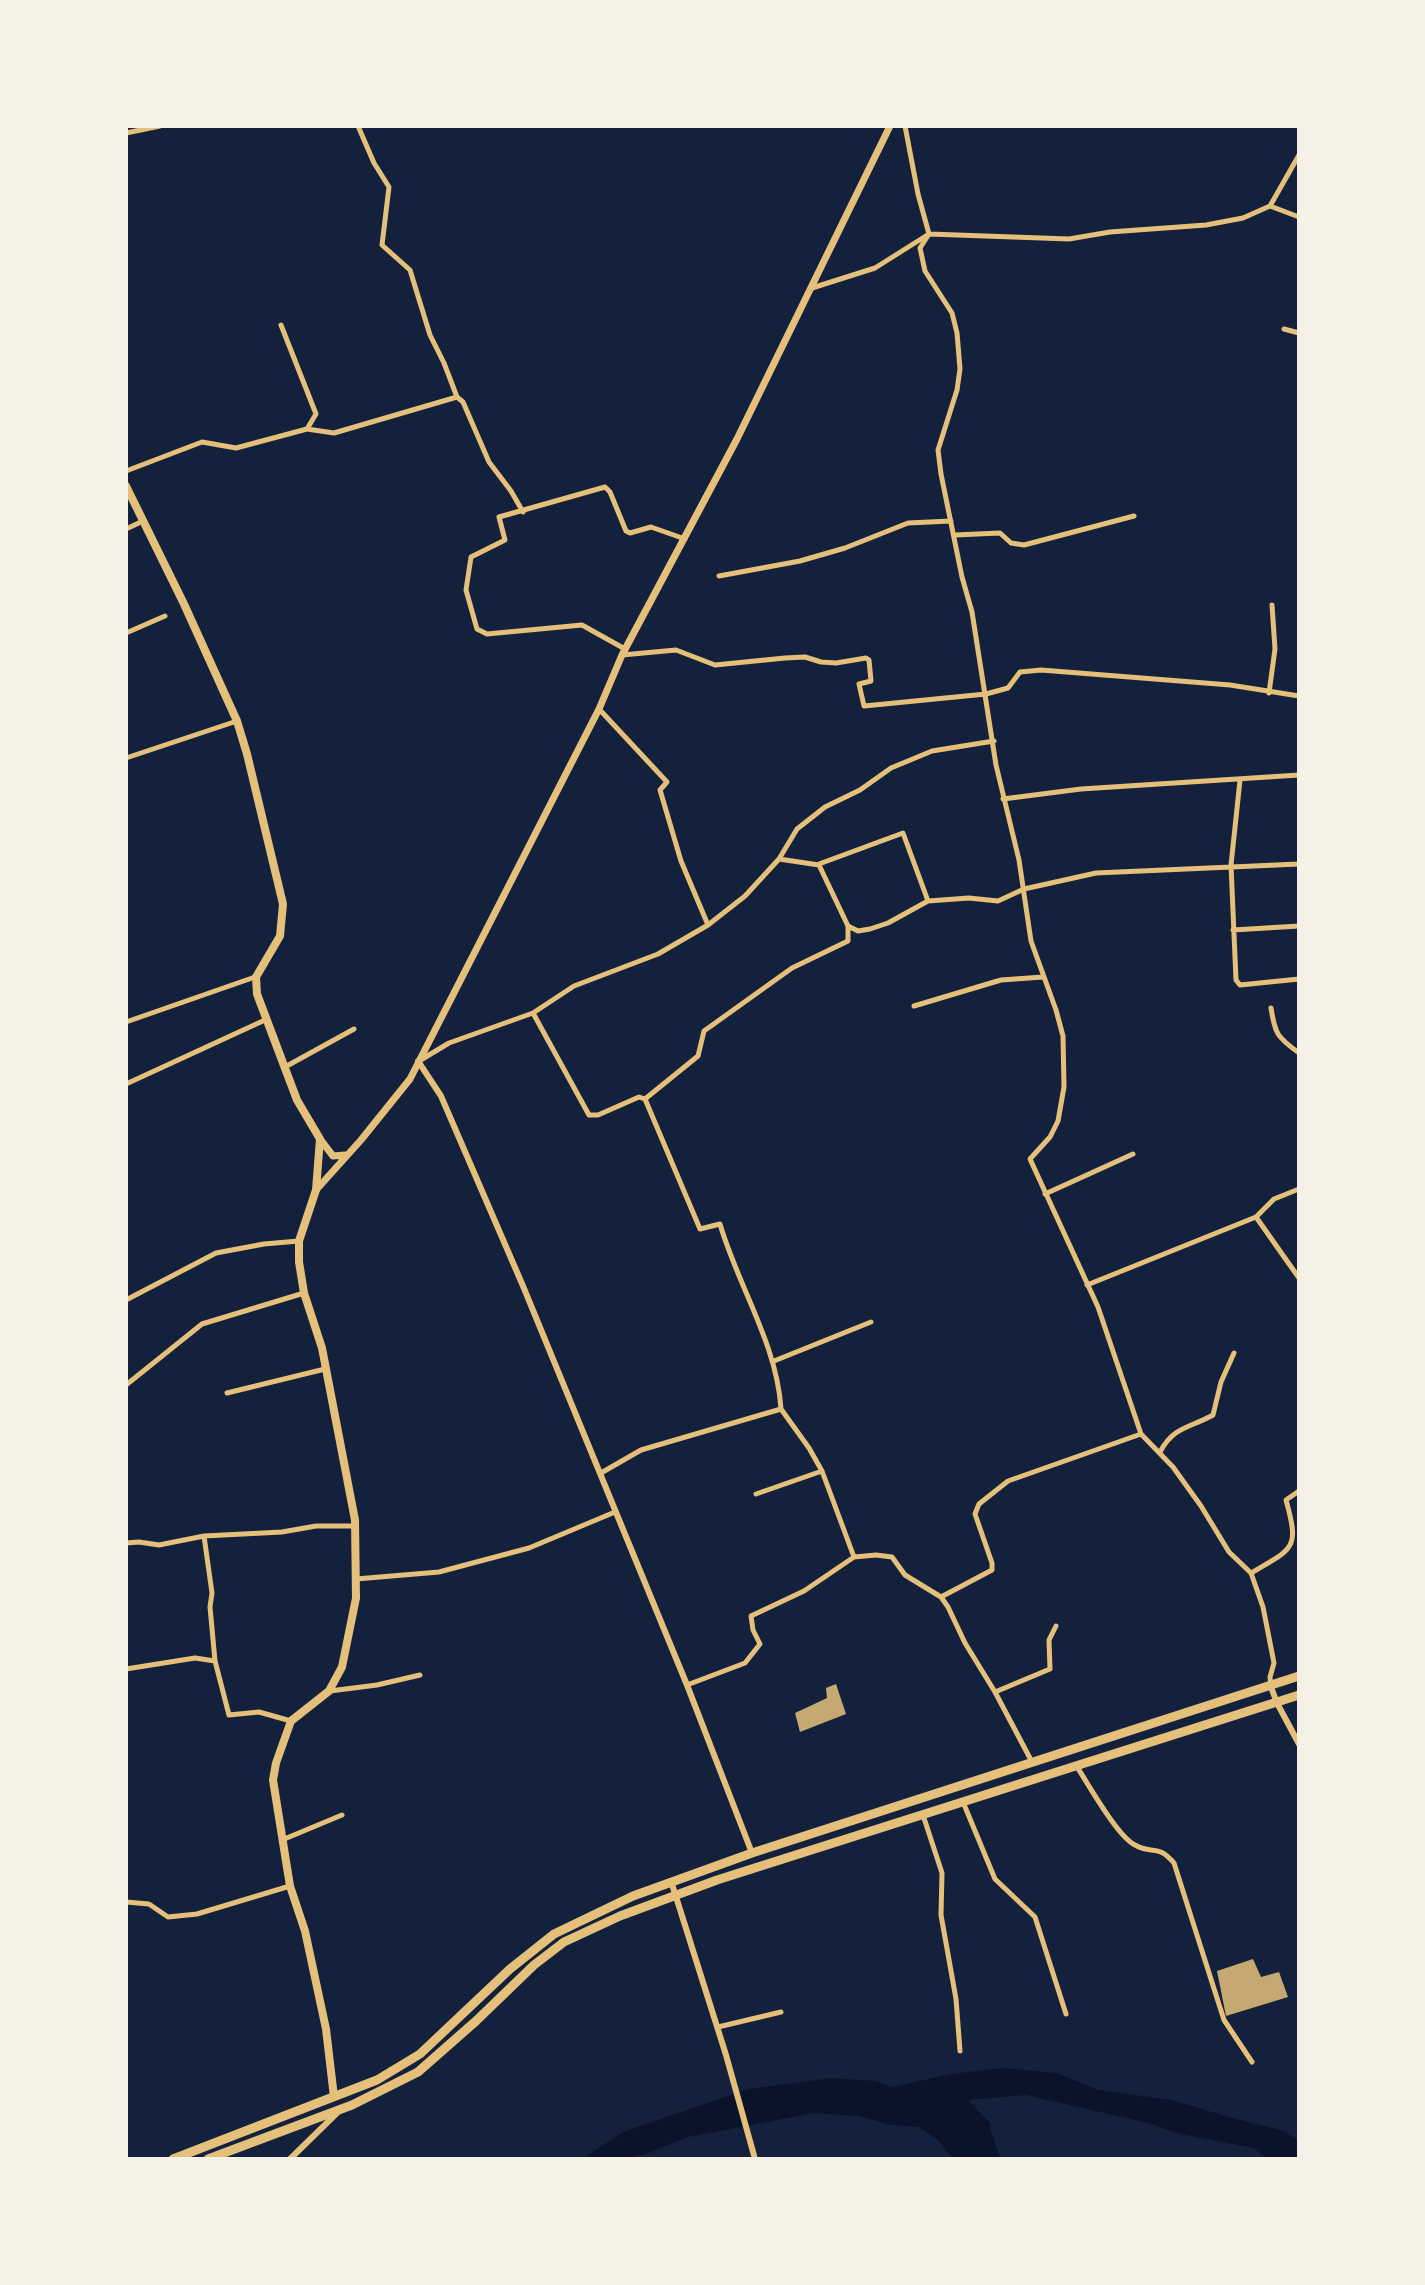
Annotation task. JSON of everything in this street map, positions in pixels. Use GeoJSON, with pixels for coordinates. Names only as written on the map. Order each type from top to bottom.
{"type":"FeatureCollection","features":[{"type":"Feature","properties":{"kind":"highway"},"geometry":{"type":"LineString","coordinates":[[173,2159],[377,2080],[420,2054],[510,1969],[554,1934],[593,1913],[671,1881],[752,1853],[1299,1676]]}},
{"type":"Feature","properties":{"kind":"highway"},"geometry":{"type":"LineString","coordinates":[[208,2159],[339,2110],[418,2072],[534,1965],[564,1942],[620,1916],[757,1867],[1299,1695]]}},
{"type":"Feature","properties":{"kind":"highway"},"geometry":{"type":"LineString","coordinates":[[752,1853],[757,1867]]}},
{"type":"Feature","properties":{"kind":"highway"},"geometry":{"type":"LineString","coordinates":[[334,2097],[339,2110]]}},
{"type":"Feature","properties":{"kind":"main road"},"geometry":{"type":"LineString","coordinates":[[316,1190],[410,1079],[599,709],[624,652],[686,540],[890,126]]}},
{"type":"Feature","properties":{"kind":"main road"},"geometry":{"type":"LineString","coordinates":[[126,486],[237,721],[247,754],[283,904],[280,936],[256,977],[257,994],[265,1020],[297,1100],[320,1139],[333,1156],[348,1154]]}},
{"type":"Feature","properties":{"kind":"main road"},"geometry":{"type":"LineString","coordinates":[[320,1139],[316,1190],[299,1241],[304,1293],[326,1369],[342,1441],[355,1526],[356,1598],[342,1667],[329,1691],[291,1721],[273,1780],[290,1886],[305,1931],[326,2029],[334,2097]]}},
{"type":"Feature","properties":{"kind":"street"},"geometry":{"type":"LineString","coordinates":[[126,133],[160,126]]}},
{"type":"Feature","properties":{"kind":"street"},"geometry":{"type":"LineString","coordinates":[[358,126],[389,187],[382,245],[410,270],[430,335],[457,397],[463,402],[489,462],[523,512]]}},
{"type":"Feature","properties":{"kind":"street"},"geometry":{"type":"LineString","coordinates":[[905,126],[929,234],[920,248],[925,271],[952,313],[957,333],[960,369],[957,390],[938,450],[945,502],[972,612],[1003,799],[1019,860],[1031,941],[1063,1036],[1064,1087],[1058,1121],[1050,1137],[1030,1159],[1102,1318],[1141,1434],[1160,1452],[1201,1506],[1229,1552],[1251,1573],[1263,1607],[1274,1663],[1271,1687],[1299,1744]]}},
{"type":"Feature","properties":{"kind":"street"},"geometry":{"type":"LineString","coordinates":[[1270,206],[1299,155]]}},
{"type":"Feature","properties":{"kind":"street"},"geometry":{"type":"LineString","coordinates":[[811,288],[875,268],[929,234],[1069,239],[1110,232],[1225,222],[1270,206],[1299,217]]}},
{"type":"Feature","properties":{"kind":"street"},"geometry":{"type":"LineString","coordinates":[[281,325],[316,414],[307,429]]}},
{"type":"Feature","properties":{"kind":"street"},"geometry":{"type":"LineString","coordinates":[[1284,329],[1299,333]]}},
{"type":"Feature","properties":{"kind":"street"},"geometry":{"type":"LineString","coordinates":[[126,471],[202,442],[236,448],[307,429],[334,433],[457,397]]}},
{"type":"Feature","properties":{"kind":"street"},"geometry":{"type":"LineString","coordinates":[[686,540],[651,527],[630,533],[626,531],[605,487],[499,517],[505,540],[471,557],[466,590],[477,629],[487,634],[582,625],[624,652],[676,650],[715,665],[805,657],[836,663],[866,658],[869,660],[871,681],[859,684],[864,706],[986,694],[1008,688],[1020,672],[1041,670],[1230,685],[1299,696]]}},
{"type":"Feature","properties":{"kind":"street"},"geometry":{"type":"LineString","coordinates":[[955,535],[1000,533],[1011,543],[1024,545],[1134,516]]}},
{"type":"Feature","properties":{"kind":"street"},"geometry":{"type":"LineString","coordinates":[[126,529],[143,521]]}},
{"type":"Feature","properties":{"kind":"street"},"geometry":{"type":"LineString","coordinates":[[719,576],[800,561],[845,548],[908,523],[951,521]]}},
{"type":"Feature","properties":{"kind":"street"},"geometry":{"type":"LineString","coordinates":[[1269,693],[1275,649],[1272,605]]}},
{"type":"Feature","properties":{"kind":"street"},"geometry":{"type":"LineString","coordinates":[[126,633],[165,616]]}},
{"type":"Feature","properties":{"kind":"street"},"geometry":{"type":"LineString","coordinates":[[599,709],[667,782],[660,790],[681,861],[708,925]]}},
{"type":"Feature","properties":{"kind":"street"},"geometry":{"type":"LineString","coordinates":[[126,758],[237,721]]}},
{"type":"Feature","properties":{"kind":"street"},"geometry":{"type":"LineString","coordinates":[[752,1853],[601,1473],[441,1096],[418,1061],[449,1043],[533,1013],[574,986],[658,954],[708,925],[745,896],[779,859],[797,829],[825,807],[860,790],[891,768],[932,751],[994,741]]}},
{"type":"Feature","properties":{"kind":"street"},"geometry":{"type":"LineString","coordinates":[[1003,799],[1081,789],[1299,775]]}},
{"type":"Feature","properties":{"kind":"street"},"geometry":{"type":"LineString","coordinates":[[1240,780],[1231,865],[1236,980],[1240,985],[1299,979]]}},
{"type":"Feature","properties":{"kind":"street"},"geometry":{"type":"LineString","coordinates":[[779,859],[819,865],[903,833],[928,901]]}},
{"type":"Feature","properties":{"kind":"street"},"geometry":{"type":"LineString","coordinates":[[848,926],[858,931],[870,929],[888,923],[928,901],[969,898],[998,901],[1024,889],[1096,873],[1299,864]]}},
{"type":"Feature","properties":{"kind":"street"},"geometry":{"type":"LineString","coordinates":[[645,1099],[698,1056],[704,1031],[792,968],[848,941],[848,926],[819,865]]}},
{"type":"Feature","properties":{"kind":"street"},"geometry":{"type":"LineString","coordinates":[[1233,930],[1299,926]]}},
{"type":"Feature","properties":{"kind":"street"},"geometry":{"type":"LineString","coordinates":[[126,1022],[256,977]]}},
{"type":"Feature","properties":{"kind":"street"},"geometry":{"type":"LineString","coordinates":[[914,1006],[1001,980],[1043,977]]}},
{"type":"Feature","properties":{"kind":"street"},"geometry":{"type":"LineString","coordinates":[[1271,1008],[1279,1038],[1299,1053]]}},
{"type":"Feature","properties":{"kind":"street"},"geometry":{"type":"LineString","coordinates":[[533,1013],[589,1115],[598,1115],[639,1097],[645,1099],[700,1229],[720,1224],[774,1361],[780,1382],[781,1409],[822,1471],[854,1557]]}},
{"type":"Feature","properties":{"kind":"street"},"geometry":{"type":"LineString","coordinates":[[126,1084],[265,1020]]}},
{"type":"Feature","properties":{"kind":"street"},"geometry":{"type":"LineString","coordinates":[[284,1068],[354,1029]]}},
{"type":"Feature","properties":{"kind":"street"},"geometry":{"type":"LineString","coordinates":[[1045,1194],[1133,1154]]}},
{"type":"Feature","properties":{"kind":"street"},"geometry":{"type":"LineString","coordinates":[[1087,1285],[1256,1217],[1274,1199],[1299,1189]]}},
{"type":"Feature","properties":{"kind":"street"},"geometry":{"type":"LineString","coordinates":[[1256,1217],[1299,1278]]}},
{"type":"Feature","properties":{"kind":"street"},"geometry":{"type":"LineString","coordinates":[[126,1300],[216,1253],[299,1241]]}},
{"type":"Feature","properties":{"kind":"street"},"geometry":{"type":"LineString","coordinates":[[126,1385],[202,1324],[304,1293]]}},
{"type":"Feature","properties":{"kind":"street"},"geometry":{"type":"LineString","coordinates":[[774,1361],[871,1322]]}},
{"type":"Feature","properties":{"kind":"street"},"geometry":{"type":"LineString","coordinates":[[1160,1452],[1176,1431],[1213,1415],[1221,1382],[1234,1353]]}},
{"type":"Feature","properties":{"kind":"street"},"geometry":{"type":"LineString","coordinates":[[227,1393],[326,1369]]}},
{"type":"Feature","properties":{"kind":"street"},"geometry":{"type":"LineString","coordinates":[[601,1473],[641,1450],[781,1409]]}},
{"type":"Feature","properties":{"kind":"street"},"geometry":{"type":"LineString","coordinates":[[941,1597],[992,1570],[975,1514],[979,1504],[1008,1481],[1141,1434]]}},
{"type":"Feature","properties":{"kind":"street"},"geometry":{"type":"LineString","coordinates":[[756,1494],[822,1471]]}},
{"type":"Feature","properties":{"kind":"street"},"geometry":{"type":"LineString","coordinates":[[1251,1573],[1285,1553],[1292,1543],[1293,1528],[1286,1500],[1299,1491]]}},
{"type":"Feature","properties":{"kind":"street"},"geometry":{"type":"LineString","coordinates":[[356,1579],[439,1572],[529,1548],[615,1512]]}},
{"type":"Feature","properties":{"kind":"street"},"geometry":{"type":"LineString","coordinates":[[126,1543],[159,1545],[204,1536],[282,1532],[316,1526],[355,1526]]}},
{"type":"Feature","properties":{"kind":"street"},"geometry":{"type":"LineString","coordinates":[[204,1536],[212,1593],[210,1607],[215,1661],[229,1715],[259,1712],[291,1721]]}},
{"type":"Feature","properties":{"kind":"street"},"geometry":{"type":"LineString","coordinates":[[687,1685],[745,1663],[760,1644],[751,1616],[804,1591],[854,1557],[892,1557],[905,1575],[941,1597],[1032,1762]]}},
{"type":"Feature","properties":{"kind":"street"},"geometry":{"type":"LineString","coordinates":[[995,1692],[1050,1669],[1049,1640],[1056,1626]]}},
{"type":"Feature","properties":{"kind":"street"},"geometry":{"type":"LineString","coordinates":[[126,1669],[195,1658],[215,1661]]}},
{"type":"Feature","properties":{"kind":"street"},"geometry":{"type":"LineString","coordinates":[[329,1691],[377,1685],[420,1675]]}},
{"type":"Feature","properties":{"kind":"street"},"geometry":{"type":"LineString","coordinates":[[1077,1767],[1119,1830],[1135,1845],[1164,1851],[1174,1863],[1224,2020],[1252,2062]]}},
{"type":"Feature","properties":{"kind":"street"},"geometry":{"type":"LineString","coordinates":[[963,1801],[995,1879],[1035,1917],[1066,2014]]}},
{"type":"Feature","properties":{"kind":"street"},"geometry":{"type":"LineString","coordinates":[[923,1814],[942,1873],[941,1915],[956,1999],[960,2051]]}},
{"type":"Feature","properties":{"kind":"street"},"geometry":{"type":"LineString","coordinates":[[281,1841],[342,1815]]}},
{"type":"Feature","properties":{"kind":"street"},"geometry":{"type":"LineString","coordinates":[[671,1881],[718,2027],[755,2159]]}},
{"type":"Feature","properties":{"kind":"street"},"geometry":{"type":"LineString","coordinates":[[126,1902],[149,1904],[168,1917],[197,1914],[290,1886]]}},
{"type":"Feature","properties":{"kind":"street"},"geometry":{"type":"LineString","coordinates":[[718,2027],[781,2012]]}},
{"type":"Feature","properties":{"kind":"street"},"geometry":{"type":"LineString","coordinates":[[290,2159],[339,2110]]}},
{"type":"Feature","properties":{"kind":"water"},"geometry":{"type":"Polygon","coordinates":[[[1003,2068],[1057,2073],[1098,2090],[1172,2100],[1284,2131],[1299,2142],[1299,2159],[1267,2159],[1254,2148],[1180,2134],[1148,2123],[1026,2095],[968,2100],[991,2124],[990,2130],[1001,2159],[953,2159],[938,2140],[919,2127],[891,2125],[858,2116],[814,2113],[688,2137],[625,2159],[582,2159],[623,2132],[748,2089],[831,2078],[877,2081],[892,2087],[951,2074],[1003,2068]]]}},
{"type":"Feature","properties":{"kind":"building"},"geometry":{"type":"Polygon","coordinates":[[[836,1684],[846,1714],[800,1732],[795,1713],[827,1698],[826,1688],[836,1684]]]}},
{"type":"Feature","properties":{"kind":"building"},"geometry":{"type":"Polygon","coordinates":[[[1253,1959],[1261,1977],[1279,1972],[1288,1997],[1226,2016],[1217,1971],[1253,1959]]]}}]}
